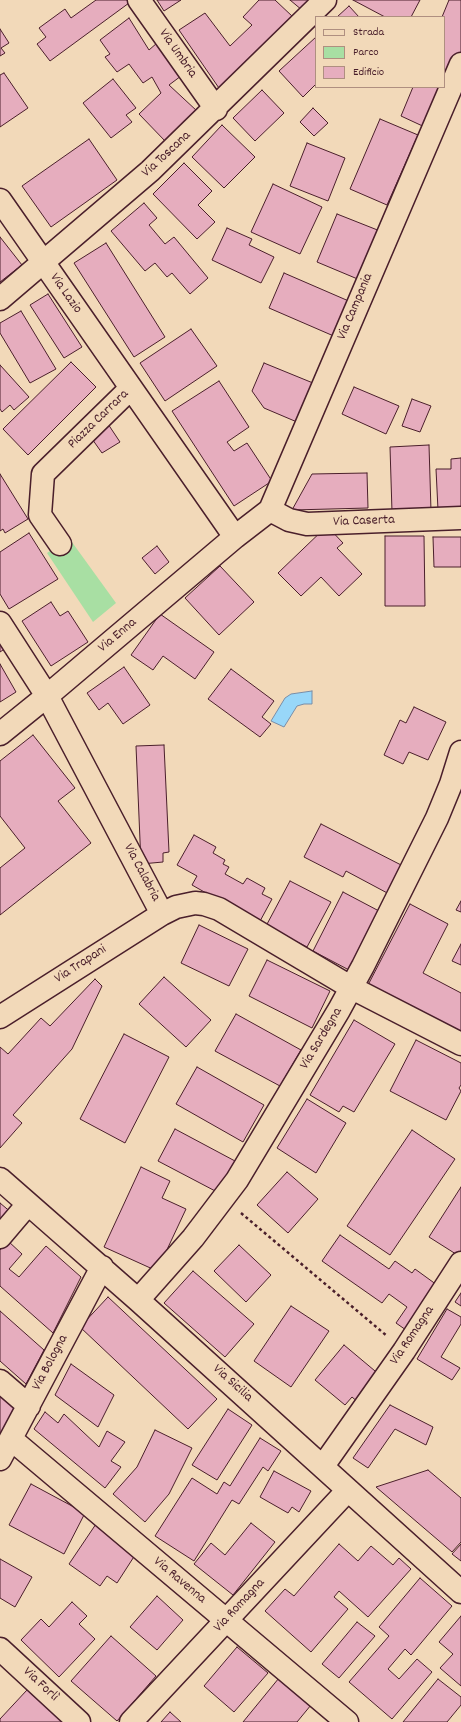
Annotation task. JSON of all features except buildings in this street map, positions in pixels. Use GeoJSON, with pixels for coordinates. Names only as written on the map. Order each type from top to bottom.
{"type":"FeatureCollection","features":[{"type":"Feature","properties":{"kind":"street","name":"Via Umbria"},"geometry":{"type":"LineString","coordinates":[[139,0],[216,108]]}},
{"type":"Feature","properties":{"kind":"street","name":"Via Toscana"},"geometry":{"type":"LineString","coordinates":[[0,299],[150,171],[326,0]]}},
{"type":"Feature","properties":{"kind":"street","name":"Via Campania"},"geometry":{"type":"LineString","coordinates":[[235,537],[270,510],[461,64]]}},
{"type":"Feature","properties":{"kind":"street","name":"Via Lazio"},"geometry":{"type":"LineString","coordinates":[[0,200],[131,388]]}},
{"type":"Feature","properties":{"kind":"street","name":"Piazza Carrara"},"geometry":{"type":"LineString","coordinates":[[60,544],[40,515],[43,474],[131,388],[235,537]]}},
{"type":"Feature","properties":{"kind":"street","name":"Via Caserta"},"geometry":{"type":"LineString","coordinates":[[270,510],[289,520],[306,524],[461,518]]}},
{"type":"Feature","properties":{"kind":"street","name":"Via Enna"},"geometry":{"type":"LineString","coordinates":[[0,734],[235,537]]}},
{"type":"Feature","properties":{"kind":"street","name":"Via Calabria"},"geometry":{"type":"LineString","coordinates":[[0,623],[47,696],[162,914],[176,908],[195,903],[212,906],[352,988],[461,1044]]}},
{"type":"Feature","properties":{"kind":"street","name":"Via Sardegna"},"geometry":{"type":"LineString","coordinates":[[138,1300],[193,1238],[250,1161],[352,988],[437,818],[455,773],[461,752]]}},
{"type":"Feature","properties":{"kind":"street","name":"Via Trapani"},"geometry":{"type":"LineString","coordinates":[[0,1017],[162,914]]}},
{"type":"Feature","properties":{"kind":"street","name":"Via Sicilia"},"geometry":{"type":"LineString","coordinates":[[0,1179],[102,1267],[461,1592]]}},
{"type":"Feature","properties":{"kind":"street"},"geometry":{"type":"LineString","coordinates":[[0,1237],[28,1204]]}},
{"type":"Feature","properties":{"kind":"street","name":"Via Romagna"},"geometry":{"type":"LineString","coordinates":[[323,1466],[404,1351],[461,1263]]}},
{"type":"Feature","properties":{"kind":"street","name":"Via Bologna"},"geometry":{"type":"LineString","coordinates":[[0,1459],[102,1267]]}},
{"type":"Feature","properties":{"kind":"street"},"geometry":{"type":"LineString","coordinates":[[0,1381],[29,1406]]}},
{"type":"Feature","properties":{"kind":"street","name":"Via Ravenna"},"geometry":{"type":"LineString","coordinates":[[11,1439],[347,1722]]}},
{"type":"Feature","properties":{"kind":"street","name":"Via Romagna"},"geometry":{"type":"LineString","coordinates":[[131,1722],[348,1490]]}},
{"type":"Feature","properties":{"kind":"street","name":"Via Forlì"},"geometry":{"type":"LineString","coordinates":[[0,1649],[80,1722]]}},
{"type":"Feature","properties":{"kind":"path"},"geometry":{"type":"LineString","coordinates":[[223,1198],[404,1351]]}},
{"type":"Feature","properties":{"kind":"green space"},"geometry":{"type":"Polygon","coordinates":[[[69,538],[116,603],[93,622],[47,553],[69,538]]]}},
{"type":"Feature","properties":{"kind":"water"},"geometry":{"type":"Polygon","coordinates":[[[312,691],[312,704],[297,706],[284,727],[271,721],[285,698],[291,694],[312,691]]]}}]}
